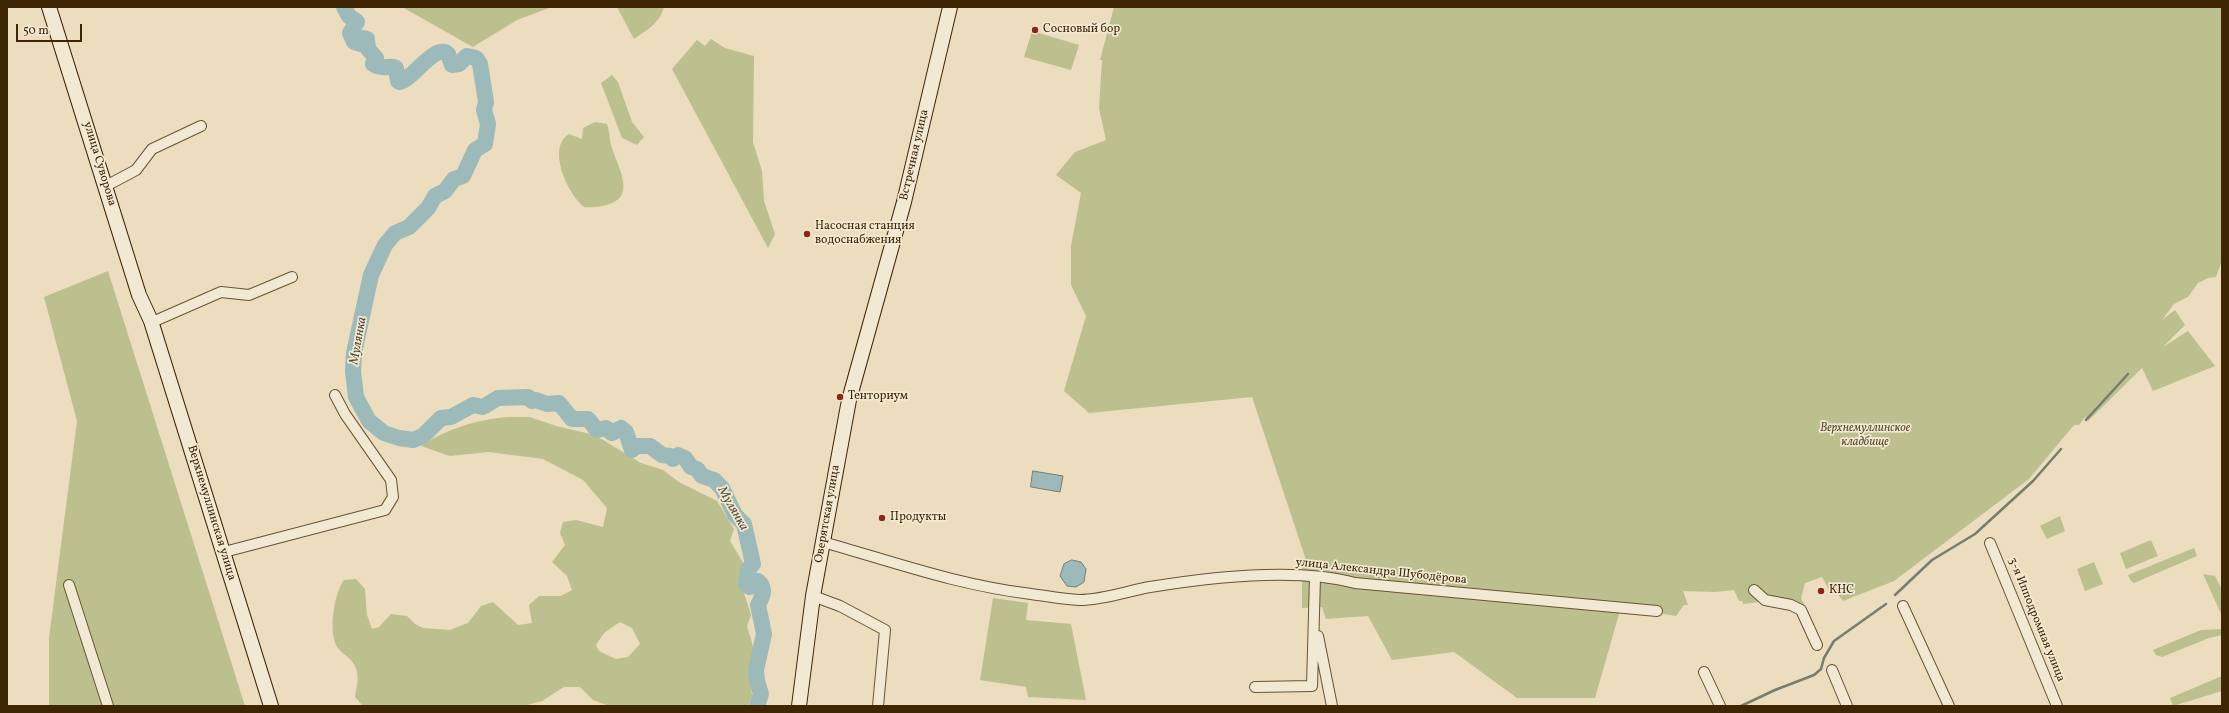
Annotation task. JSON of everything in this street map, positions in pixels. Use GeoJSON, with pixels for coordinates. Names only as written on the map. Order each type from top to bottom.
{"type":"FeatureCollection","features":[{"type":"Feature","properties":{"kind":"street","name":"улица Суворова"},"geometry":{"type":"LineString","coordinates":[[49,7],[139,295],[151,320]]}},
{"type":"Feature","properties":{"kind":"street","name":"Встречная улица"},"geometry":{"type":"LineString","coordinates":[[869,325],[904,202],[950,7]]}},
{"type":"Feature","properties":{"kind":"street"},"geometry":{"type":"LineString","coordinates":[[106,186],[136,170],[152,149],[201,126]]}},
{"type":"Feature","properties":{"kind":"street"},"geometry":{"type":"LineString","coordinates":[[151,320],[157,320],[221,292],[249,295],[292,277]]}},
{"type":"Feature","properties":{"kind":"street","name":"Верхнемуллинская улица"},"geometry":{"type":"LineString","coordinates":[[151,320],[271,706]]}},
{"type":"Feature","properties":{"kind":"street","name":"Оверятская улица"},"geometry":{"type":"LineString","coordinates":[[799,706],[813,596],[849,400],[869,325]]}},
{"type":"Feature","properties":{"kind":"street"},"geometry":{"type":"LineString","coordinates":[[222,550],[228,551],[385,510],[393,497],[391,480],[345,414],[335,395]]}},
{"type":"Feature","properties":{"kind":"street","name":"улица Александра Шубодёрова"},"geometry":{"type":"LineString","coordinates":[[823,542],[955,581],[996,590],[1066,599],[1093,599],[1150,587],[1247,576],[1315,577],[1337,578],[1355,583],[1657,611]]}},
{"type":"Feature","properties":{"kind":"street","name":"3-я Ипподромная улица"},"geometry":{"type":"LineString","coordinates":[[1990,543],[2057,706]]}},
{"type":"Feature","properties":{"kind":"street"},"geometry":{"type":"LineString","coordinates":[[1255,687],[1312,686],[1315,577]]}},
{"type":"Feature","properties":{"kind":"street"},"geometry":{"type":"LineString","coordinates":[[69,585],[108,706]]}},
{"type":"Feature","properties":{"kind":"street"},"geometry":{"type":"LineString","coordinates":[[1754,590],[1767,601],[1792,605],[1801,610],[1817,645]]}},
{"type":"Feature","properties":{"kind":"street"},"geometry":{"type":"LineString","coordinates":[[813,596],[840,606],[885,630],[878,706]]}},
{"type":"Feature","properties":{"kind":"street"},"geometry":{"type":"LineString","coordinates":[[1903,606],[1949,706]]}},
{"type":"Feature","properties":{"kind":"street"},"geometry":{"type":"LineString","coordinates":[[1314,621],[1332,706]]}},
{"type":"Feature","properties":{"kind":"street"},"geometry":{"type":"LineString","coordinates":[[1832,670],[1847,706]]}},
{"type":"Feature","properties":{"kind":"street"},"geometry":{"type":"LineString","coordinates":[[1704,672],[1718,704]]}},
{"type":"Feature","properties":{"kind":"green space"},"geometry":{"type":"Polygon","coordinates":[[[402,7],[552,7],[517,20],[473,47],[402,7]]]}},
{"type":"Feature","properties":{"kind":"green space"},"geometry":{"type":"Polygon","coordinates":[[[617,7],[664,7],[656,22],[634,39],[617,7]]]}},
{"type":"Feature","properties":{"kind":"green space","name":"Верхнемуллинское кладбище"},"geometry":{"type":"Polygon","coordinates":[[[1114,7],[2222,7],[2222,260],[2216,277],[2208,278],[2198,283],[2188,297],[2174,304],[2162,320],[2175,310],[2185,325],[2163,347],[2188,331],[2215,366],[2153,391],[2142,368],[2088,421],[2085,417],[2079,425],[2074,425],[2029,479],[1894,581],[1843,601],[1834,589],[1830,591],[1822,577],[1805,583],[1801,598],[1805,606],[1759,602],[1743,604],[1742,601],[1739,601],[1734,590],[1715,592],[1683,591],[1688,605],[1684,605],[1676,616],[1625,608],[1619,614],[1595,698],[1517,698],[1454,652],[1392,660],[1368,616],[1326,619],[1322,607],[1302,608],[1302,560],[1306,560],[1252,397],[1089,413],[1064,391],[1086,316],[1071,285],[1071,246],[1081,193],[1056,175],[1075,152],[1106,140],[1099,108],[1102,60],[1100,60],[1114,7]]]}},
{"type":"Feature","properties":{"kind":"green space"},"geometry":{"type":"Polygon","coordinates":[[[1032,31],[1079,45],[1071,70],[1024,57],[1032,31]]]}},
{"type":"Feature","properties":{"kind":"green space"},"geometry":{"type":"Polygon","coordinates":[[[711,39],[725,48],[754,56],[753,142],[762,171],[764,201],[775,234],[768,248],[672,69],[697,40],[705,46],[711,39]]]}},
{"type":"Feature","properties":{"kind":"green space"},"geometry":{"type":"Polygon","coordinates":[[[612,75],[618,82],[632,122],[644,137],[637,145],[622,138],[601,83],[612,75]]]}},
{"type":"Feature","properties":{"kind":"green space"},"geometry":{"type":"Polygon","coordinates":[[[595,122],[607,124],[611,145],[620,170],[623,186],[619,199],[612,203],[598,207],[584,207],[578,201],[566,182],[559,160],[559,149],[562,141],[569,134],[582,139],[583,128],[595,122]]]}},
{"type":"Feature","properties":{"kind":"green space"},"geometry":{"type":"Polygon","coordinates":[[[108,271],[245,706],[49,706],[49,638],[77,421],[44,297],[108,271]]]}},
{"type":"Feature","properties":{"kind":"green space"},"geometry":{"type":"Polygon","coordinates":[[[508,417],[530,417],[556,426],[595,435],[641,463],[663,470],[679,482],[717,501],[734,529],[730,541],[744,564],[742,572],[744,593],[751,615],[747,626],[755,653],[750,676],[752,696],[748,706],[609,706],[593,700],[580,687],[564,687],[542,701],[523,706],[363,706],[355,697],[358,681],[357,671],[353,662],[337,647],[333,632],[333,613],[335,603],[340,586],[344,580],[356,579],[365,589],[367,615],[372,629],[379,627],[391,614],[407,616],[415,624],[423,628],[450,630],[468,623],[481,606],[493,602],[518,625],[532,623],[529,605],[539,596],[561,596],[572,590],[567,576],[552,562],[565,545],[560,533],[563,522],[576,520],[603,527],[607,508],[583,480],[543,459],[489,452],[450,456],[421,446],[442,434],[463,426],[484,420],[508,417]],[[620,622],[604,633],[596,645],[599,651],[616,659],[628,657],[640,644],[632,628],[620,622]]]}},
{"type":"Feature","properties":{"kind":"green space"},"geometry":{"type":"Polygon","coordinates":[[[2060,516],[2065,531],[2047,539],[2040,526],[2060,516]]]}},
{"type":"Feature","properties":{"kind":"green space"},"geometry":{"type":"Polygon","coordinates":[[[2151,540],[2158,556],[2126,569],[2120,553],[2151,540]]]}},
{"type":"Feature","properties":{"kind":"green space"},"geometry":{"type":"Polygon","coordinates":[[[2194,548],[2197,556],[2134,583],[2128,575],[2194,548]]]}},
{"type":"Feature","properties":{"kind":"green space"},"geometry":{"type":"Polygon","coordinates":[[[2094,562],[2103,584],[2085,591],[2077,569],[2094,562]]]}},
{"type":"Feature","properties":{"kind":"green space"},"geometry":{"type":"Polygon","coordinates":[[[2203,574],[2215,576],[2222,590],[2222,616],[2203,574]]]}},
{"type":"Feature","properties":{"kind":"green space"},"geometry":{"type":"Polygon","coordinates":[[[993,598],[1028,603],[1026,620],[1071,624],[1086,700],[1028,697],[1026,687],[980,680],[993,598]]]}},
{"type":"Feature","properties":{"kind":"green space"},"geometry":{"type":"Polygon","coordinates":[[[2222,629],[2222,635],[2209,638],[2162,657],[2156,655],[2153,650],[2201,630],[2222,629]]]}},
{"type":"Feature","properties":{"kind":"green space"},"geometry":{"type":"Polygon","coordinates":[[[2222,676],[2222,691],[2173,706],[2170,698],[2222,676]]]}},
{"type":"Feature","properties":{"kind":"water"},"geometry":{"type":"Polygon","coordinates":[[[1033,471],[1063,476],[1060,492],[1031,487],[1033,471]]]}},
{"type":"Feature","properties":{"kind":"water"},"geometry":{"type":"Polygon","coordinates":[[[1072,560],[1081,562],[1086,569],[1084,582],[1076,587],[1067,586],[1060,576],[1064,564],[1072,560]]]}},
{"type":"Feature","properties":{"kind":"waterway","name":"Мулянка"},"geometry":{"type":"LineString","coordinates":[[344,7],[349,16],[357,22],[350,33],[354,42],[360,44],[364,38],[367,39],[368,49],[376,58],[373,64],[380,67],[396,68],[398,81],[400,82],[411,75],[437,53],[443,52],[448,54],[452,65],[459,64],[467,56],[476,58],[480,64],[486,102],[484,110],[488,124],[485,144],[475,150],[463,176],[454,179],[445,191],[435,196],[428,208],[409,227],[395,233],[385,245],[371,275],[354,353],[353,371],[356,397],[369,421],[384,433],[399,438],[413,440],[423,436],[441,418],[451,417],[473,405],[483,407],[498,398],[528,397],[532,401],[536,400],[547,404],[559,403],[572,419],[588,419],[597,430],[606,428],[612,433],[621,428],[626,432],[632,450],[637,446],[650,446],[662,455],[670,456],[673,459],[678,455],[685,458],[691,467],[697,469],[702,476],[714,480],[722,488],[735,515],[744,524],[753,564],[748,570],[746,584],[750,587],[758,581],[763,590],[758,605],[764,634],[756,670],[757,681],[761,694],[757,706]]}},
{"type":"Feature","properties":{"kind":"waterway"},"geometry":{"type":"LineString","coordinates":[[2086,420],[2128,374]]}},
{"type":"Feature","properties":{"kind":"waterway"},"geometry":{"type":"LineString","coordinates":[[1895,595],[1932,560],[1975,534],[2033,481],[2061,449]]}},
{"type":"Feature","properties":{"kind":"waterway"},"geometry":{"type":"LineString","coordinates":[[1741,706],[1775,690],[1814,675],[1821,669],[1824,658],[1834,641],[1886,604]]}},
{"type":"Feature","properties":{"kind":"place","name":"Сосновый бор"},"geometry":{"type":"Point","coordinates":[1035,30]}},
{"type":"Feature","properties":{"kind":"place","name":"Насосная станция водоснабжения"},"geometry":{"type":"Point","coordinates":[807,234]}},
{"type":"Feature","properties":{"kind":"place","name":"Тенториум"},"geometry":{"type":"Point","coordinates":[840,397]}},
{"type":"Feature","properties":{"kind":"place","name":"Пpoдукты"},"geometry":{"type":"Point","coordinates":[882,518]}},
{"type":"Feature","properties":{"kind":"place","name":"КНС"},"geometry":{"type":"Point","coordinates":[1821,591]}}]}
